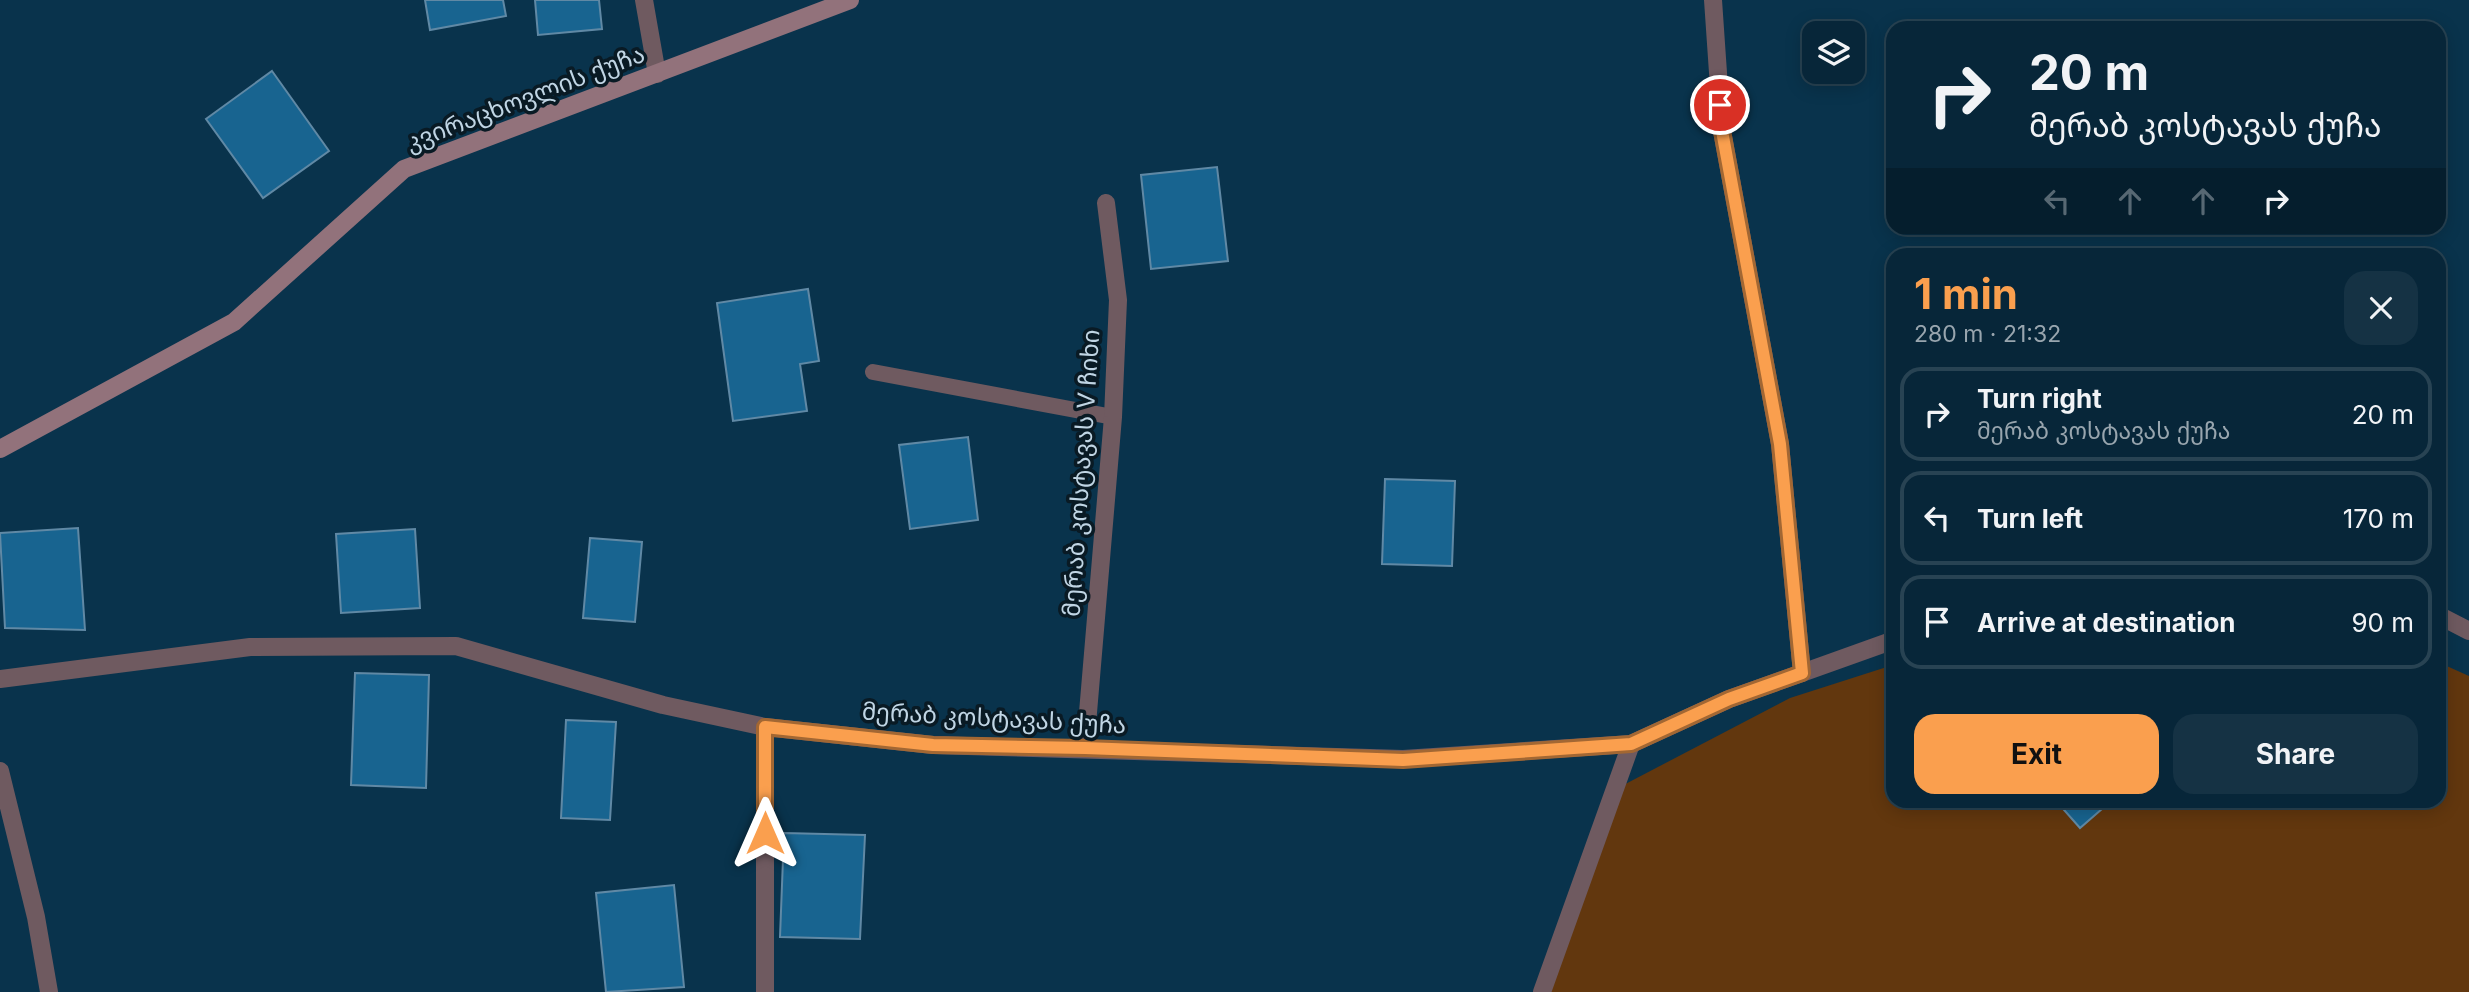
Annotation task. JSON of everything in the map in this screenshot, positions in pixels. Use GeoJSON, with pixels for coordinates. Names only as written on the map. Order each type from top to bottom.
{"type":"FeatureCollection","features":[{"type":"Feature","properties":{"kind":"street"},"geometry":{"type":"LineString","coordinates":[[644,0],[657,74]]}},
{"type":"Feature","properties":{"kind":"street","name":"კვირაცხოვლის ქუჩა"},"geometry":{"type":"LineString","coordinates":[[0,449],[234,322],[404,169],[850,0]]}},
{"type":"Feature","properties":{"kind":"street"},"geometry":{"type":"LineString","coordinates":[[1713,0],[1722,131],[1780,444],[1802,673]]}},
{"type":"Feature","properties":{"kind":"street","name":"მერაბ კოსტავას V ჩიხი"},"geometry":{"type":"LineString","coordinates":[[1085,748],[1113,417],[1118,300],[1106,203]]}},
{"type":"Feature","properties":{"kind":"street"},"geometry":{"type":"LineString","coordinates":[[2446,619],[2469,631]]}},
{"type":"Feature","properties":{"kind":"street","name":"მერაბ კოსტავას ქუჩა"},"geometry":{"type":"LineString","coordinates":[[0,679],[250,647],[456,646],[663,705],[765,727],[933,745],[1403,760],[1631,744],[1729,699],[1886,643]]}},
{"type":"Feature","properties":{"kind":"street"},"geometry":{"type":"LineString","coordinates":[[765,727],[765,992]]}},
{"type":"Feature","properties":{"kind":"street"},"geometry":{"type":"LineString","coordinates":[[1542,992],[1631,744]]}},
{"type":"Feature","properties":{"kind":"street"},"geometry":{"type":"LineString","coordinates":[[0,771],[36,917],[49,992]]}},
{"type":"Feature","properties":{"kind":"lane"},"geometry":{"type":"LineString","coordinates":[[873,372],[1113,417]]}},
{"type":"Feature","properties":{"kind":"shaded area"},"geometry":{"type":"Polygon","coordinates":[[[2446,666],[2469,676],[2469,992],[1551,992],[1612,791],[1790,698],[1886,667],[1886,808],[2446,808],[2446,666]]]}},
{"type":"Feature","properties":{"kind":"building"},"geometry":{"type":"Polygon","coordinates":[[[425,0],[503,0],[506,16],[430,30],[425,0]]]}},
{"type":"Feature","properties":{"kind":"building"},"geometry":{"type":"Polygon","coordinates":[[[535,0],[599,0],[602,29],[538,35],[535,0]]]}},
{"type":"Feature","properties":{"kind":"building"},"geometry":{"type":"Polygon","coordinates":[[[272,71],[329,151],[263,198],[206,119],[272,71]]]}},
{"type":"Feature","properties":{"kind":"building"},"geometry":{"type":"Polygon","coordinates":[[[1217,167],[1228,261],[1151,269],[1141,175],[1217,167]]]}},
{"type":"Feature","properties":{"kind":"building"},"geometry":{"type":"Polygon","coordinates":[[[808,289],[819,361],[800,364],[807,411],[733,421],[717,303],[808,289]]]}},
{"type":"Feature","properties":{"kind":"building"},"geometry":{"type":"Polygon","coordinates":[[[968,437],[978,520],[910,529],[899,445],[968,437]]]}},
{"type":"Feature","properties":{"kind":"building"},"geometry":{"type":"Polygon","coordinates":[[[1385,479],[1455,481],[1452,566],[1382,564],[1385,479]]]}},
{"type":"Feature","properties":{"kind":"building"},"geometry":{"type":"Polygon","coordinates":[[[78,528],[85,630],[5,628],[0,533],[78,528]]]}},
{"type":"Feature","properties":{"kind":"building"},"geometry":{"type":"Polygon","coordinates":[[[415,529],[420,608],[341,613],[336,534],[415,529]]]}},
{"type":"Feature","properties":{"kind":"building"},"geometry":{"type":"Polygon","coordinates":[[[590,538],[642,542],[635,622],[583,618],[590,538]]]}},
{"type":"Feature","properties":{"kind":"building"},"geometry":{"type":"Polygon","coordinates":[[[355,673],[429,675],[426,788],[351,785],[355,673]]]}},
{"type":"Feature","properties":{"kind":"building"},"geometry":{"type":"Polygon","coordinates":[[[566,720],[616,722],[610,820],[561,818],[566,720]]]}},
{"type":"Feature","properties":{"kind":"building"},"geometry":{"type":"Polygon","coordinates":[[[2062,808],[2103,808],[2080,828],[2062,808]]]}},
{"type":"Feature","properties":{"kind":"building"},"geometry":{"type":"Polygon","coordinates":[[[784,833],[865,835],[860,939],[780,937],[784,833]]]}},
{"type":"Feature","properties":{"kind":"building"},"geometry":{"type":"Polygon","coordinates":[[[674,885],[684,987],[606,992],[596,893],[674,885]]]}},
{"type":"Feature","properties":{"kind":"route"},"geometry":{"type":"LineString","coordinates":[[765,833],[765,727],[933,745],[1403,760],[1631,744],[1729,699],[1802,673],[1780,444],[1722,131],[1720,105]]}}]}
